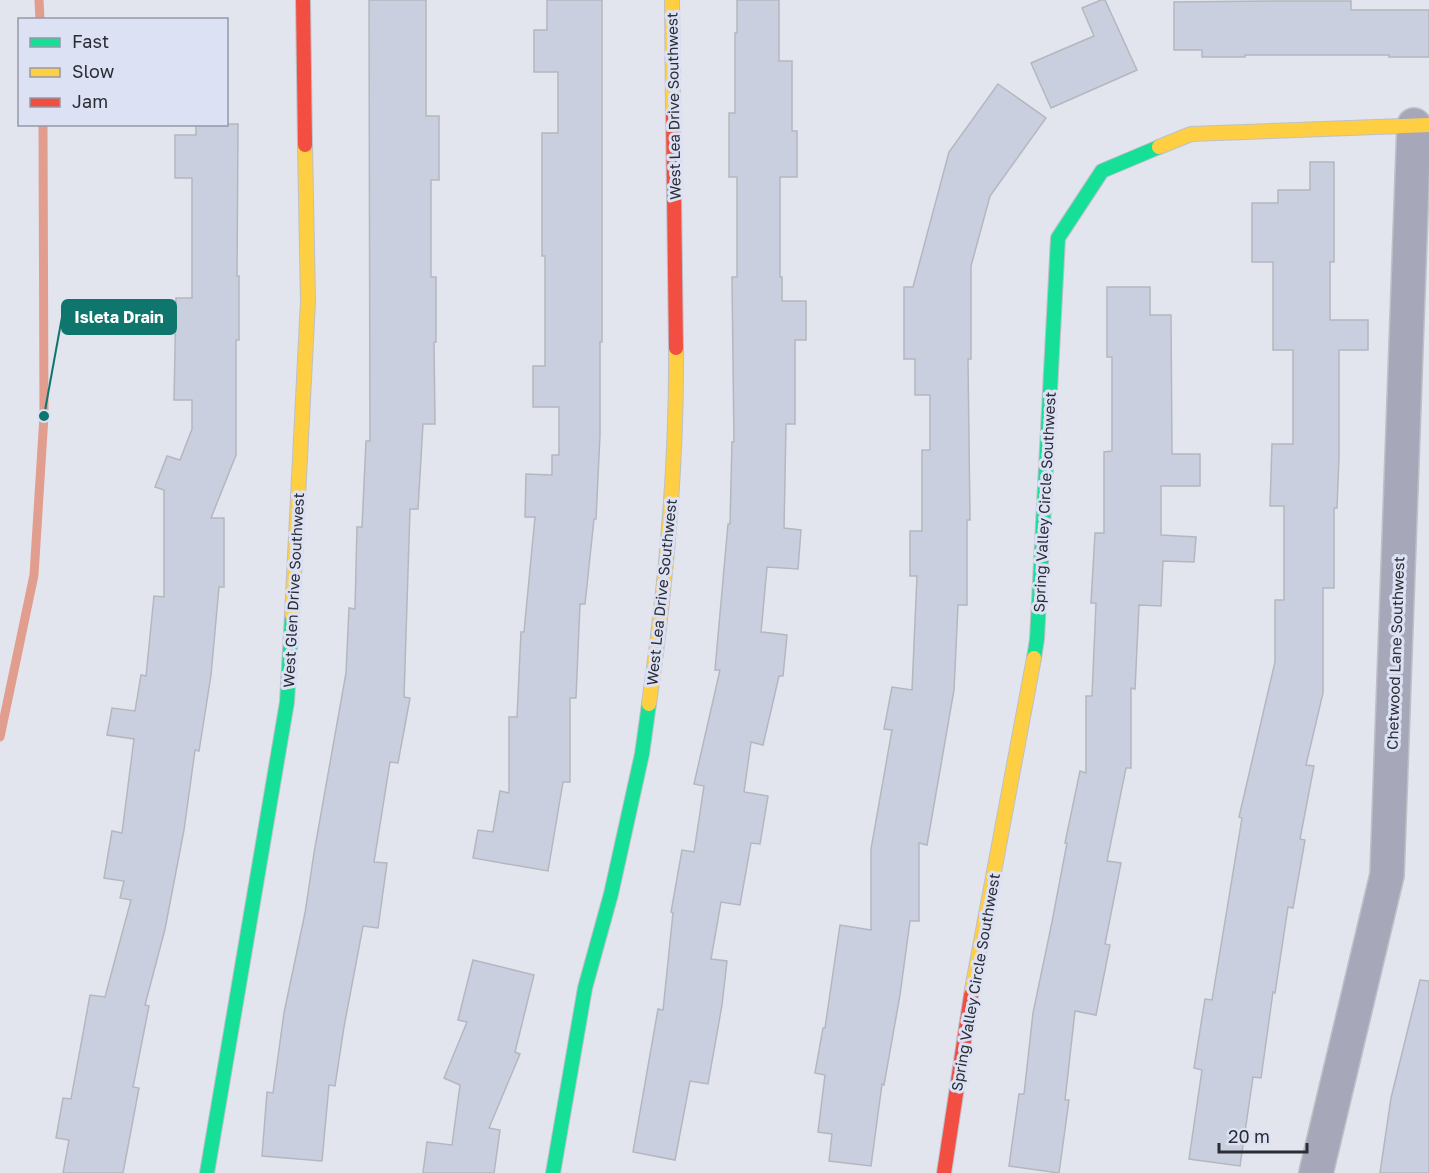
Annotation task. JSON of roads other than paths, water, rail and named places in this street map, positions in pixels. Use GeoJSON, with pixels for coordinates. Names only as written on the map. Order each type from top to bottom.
{"type":"FeatureCollection","features":[{"type":"Feature","properties":{"kind":"street","name":"West Glen Drive Southwest"},"geometry":{"type":"LineString","coordinates":[[207,1173],[287,702],[308,301],[303,0]]}},
{"type":"Feature","properties":{"kind":"street","name":"West Lea Drive Southwest"},"geometry":{"type":"LineString","coordinates":[[553,1173],[585,988],[611,894],[642,754],[662,612],[671,517],[676,374],[672,0]]}},
{"type":"Feature","properties":{"kind":"street","name":"Spring Valley Circle Southwest"},"geometry":{"type":"LineString","coordinates":[[944,1173],[965,1026],[1037,639],[1058,238],[1102,171],[1191,134],[1421,125]]}},
{"type":"Feature","properties":{"kind":"street","name":"Chetwood Lane Southwest"},"geometry":{"type":"LineString","coordinates":[[1316,1173],[1388,875],[1421,125]]}},
{"type":"Feature","properties":{"kind":"waterway"},"geometry":{"type":"LineString","coordinates":[[39,0],[40,18]]}},
{"type":"Feature","properties":{"kind":"waterway"},"geometry":{"type":"LineString","coordinates":[[0,737],[34,575],[44,416],[43,126]]}},
{"type":"Feature","properties":{"kind":"place","name":"Isleta Drain"},"geometry":{"type":"Point","coordinates":[44,416]}}]}
